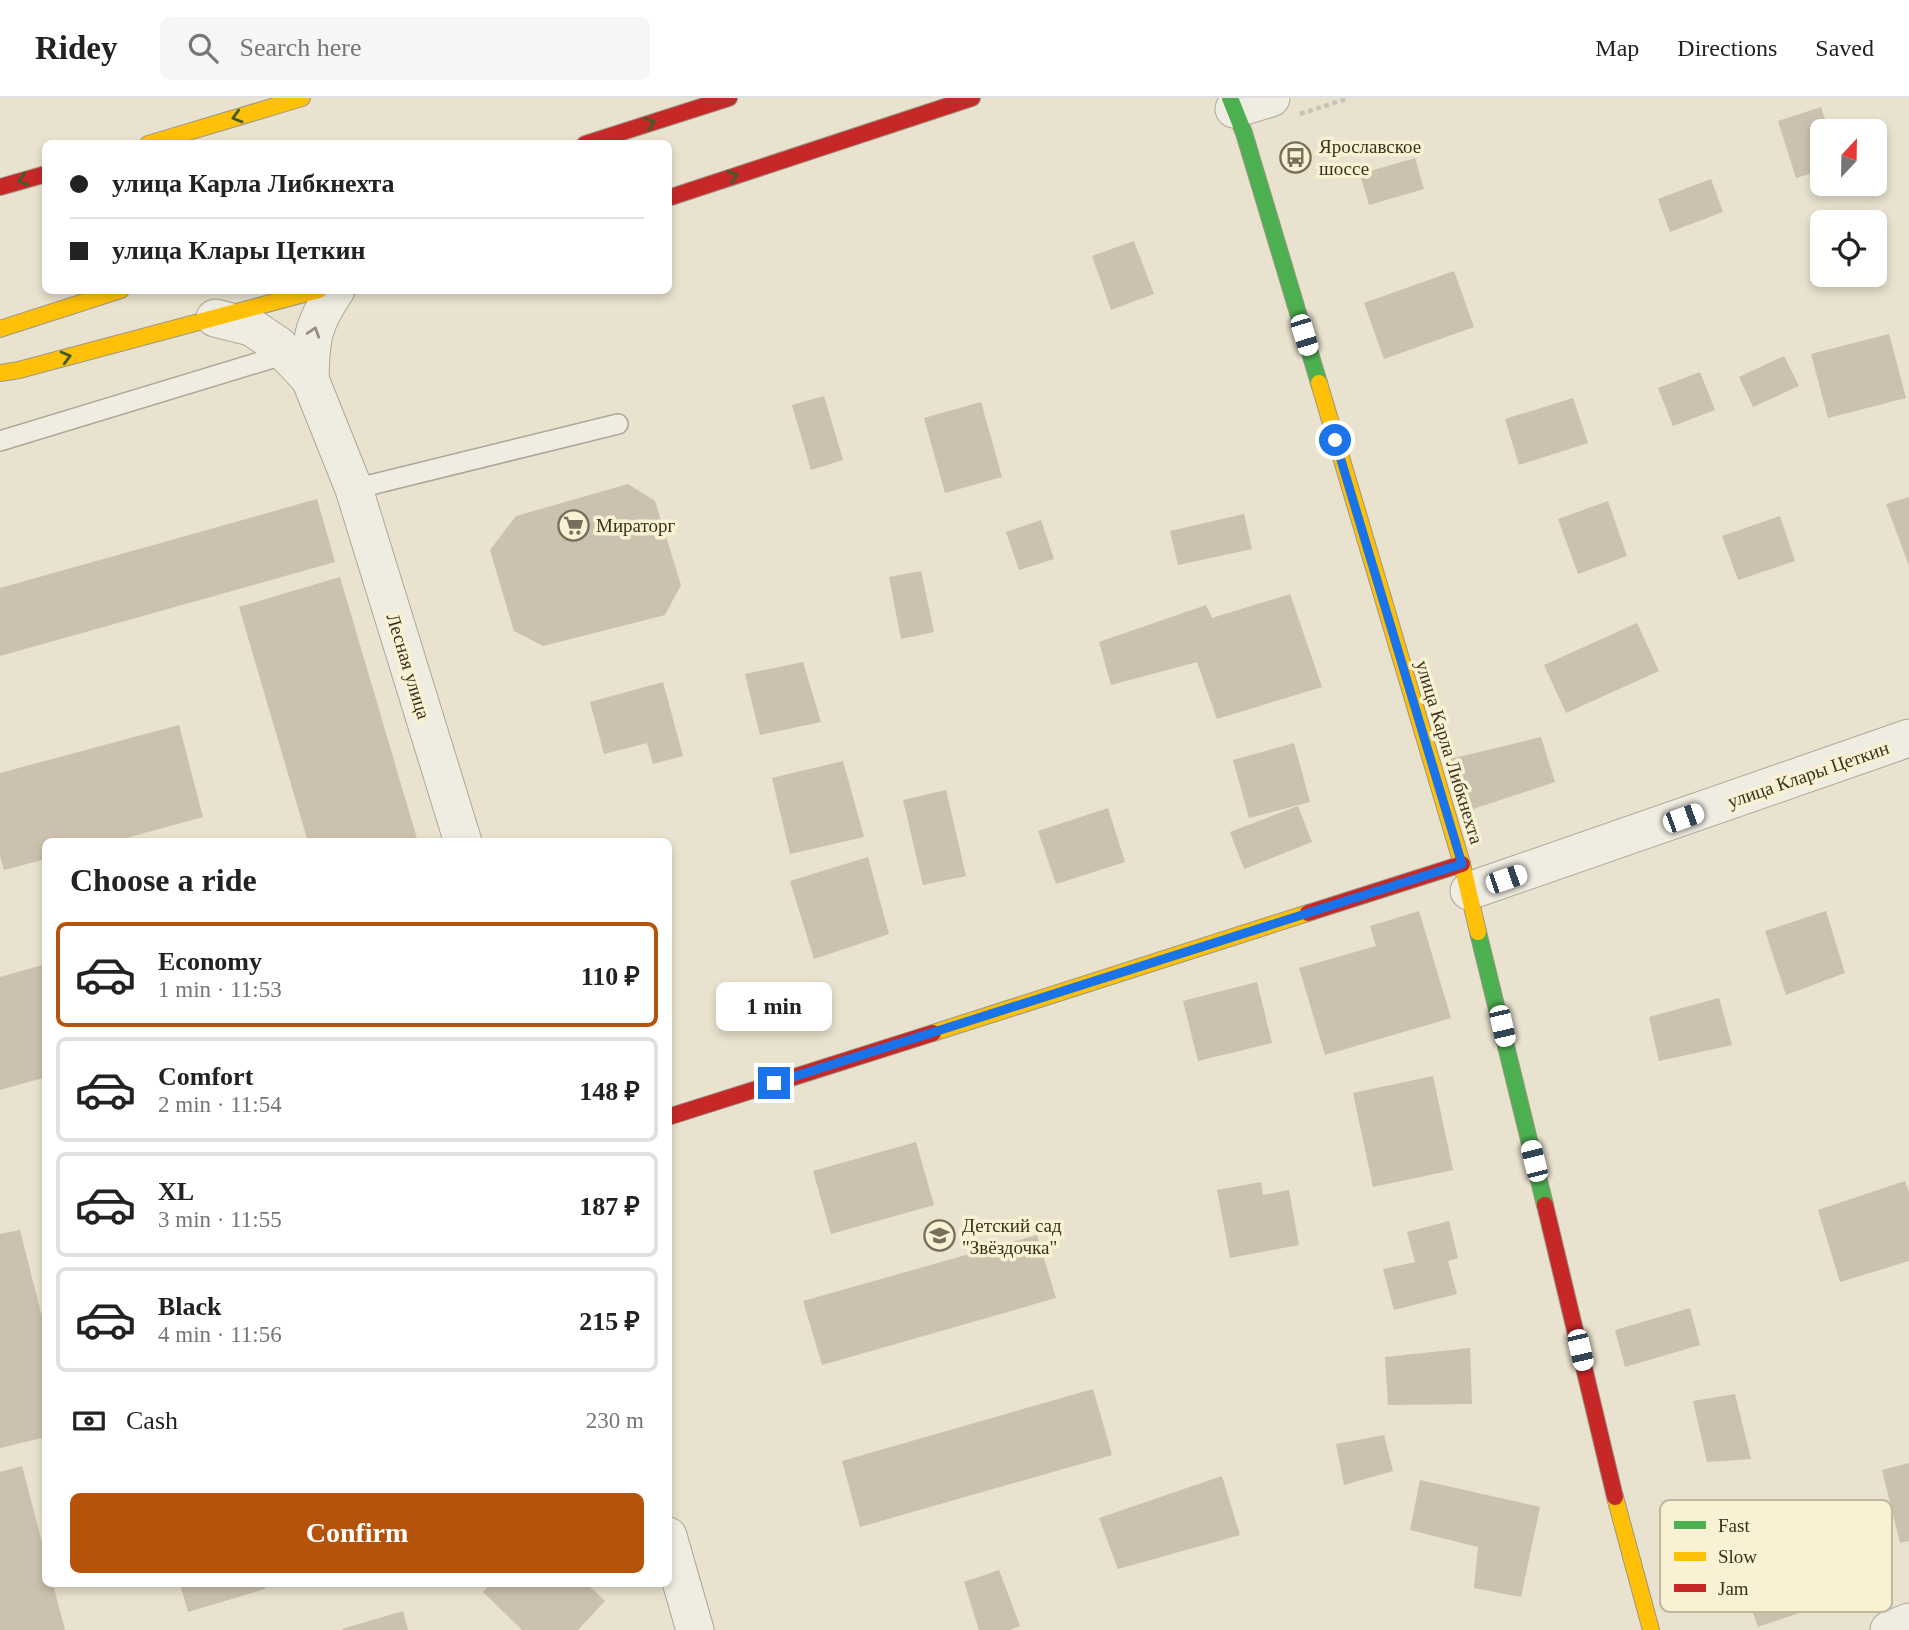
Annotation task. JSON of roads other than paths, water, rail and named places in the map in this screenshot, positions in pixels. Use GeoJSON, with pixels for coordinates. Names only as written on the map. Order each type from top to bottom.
{"type":"FeatureCollection","features":[{"type":"Feature","properties":{"kind":"main road"},"geometry":{"type":"LineString","coordinates":[[161,140],[302,98]]}},
{"type":"Feature","properties":{"kind":"main road"},"geometry":{"type":"LineString","coordinates":[[598,140],[729,98]]}},
{"type":"Feature","properties":{"kind":"main road"},"geometry":{"type":"LineString","coordinates":[[672,197],[972,98]]}},
{"type":"Feature","properties":{"kind":"main road","name":"улица Карла Либкнехта"},"geometry":{"type":"LineString","coordinates":[[1232,104],[1244,133],[1465,877],[1616,1499],[1651,1630]]}},
{"type":"Feature","properties":{"kind":"main road"},"geometry":{"type":"LineString","coordinates":[[0,187],[42,175]]}},
{"type":"Feature","properties":{"kind":"main road"},"geometry":{"type":"LineString","coordinates":[[0,329],[109,294]]}},
{"type":"Feature","properties":{"kind":"main road"},"geometry":{"type":"LineString","coordinates":[[0,373],[304,294]]}},
{"type":"Feature","properties":{"kind":"main road","name":"улица Клары Цеткин"},"geometry":{"type":"LineString","coordinates":[[672,1116],[1465,877]]}},
{"type":"Feature","properties":{"kind":"street"},"geometry":{"type":"LineString","coordinates":[[1232,104],[1280,108]]}},
{"type":"Feature","properties":{"kind":"street"},"geometry":{"type":"LineString","coordinates":[[215,318],[251,327],[278,345],[298,367],[321,312],[333,294]]}},
{"type":"Feature","properties":{"kind":"street","name":"Лесная улица"},"geometry":{"type":"LineString","coordinates":[[298,367],[354,489],[462,838]]}},
{"type":"Feature","properties":{"kind":"street","name":"улица Клары Цеткин"},"geometry":{"type":"LineString","coordinates":[[1465,877],[1481,888],[1909,738]]}},
{"type":"Feature","properties":{"kind":"street"},"geometry":{"type":"LineString","coordinates":[[672,1549],[695,1630]]}},
{"type":"Feature","properties":{"kind":"street"},"geometry":{"type":"LineString","coordinates":[[1889,1630],[1909,1622]]}},
{"type":"Feature","properties":{"kind":"lane"},"geometry":{"type":"LineString","coordinates":[[0,441],[298,367]]}},
{"type":"Feature","properties":{"kind":"lane"},"geometry":{"type":"LineString","coordinates":[[354,489],[618,424]]}},
{"type":"Feature","properties":{"kind":"place","name":"Ярославское шоссе"},"geometry":{"type":"Point","coordinates":[1296,157]}},
{"type":"Feature","properties":{"kind":"place","name":"Мираторг"},"geometry":{"type":"Point","coordinates":[573,525]}},
{"type":"Feature","properties":{"kind":"place","name":"Детский сад \"Звёздочка\""},"geometry":{"type":"Point","coordinates":[939,1236]}}]}
